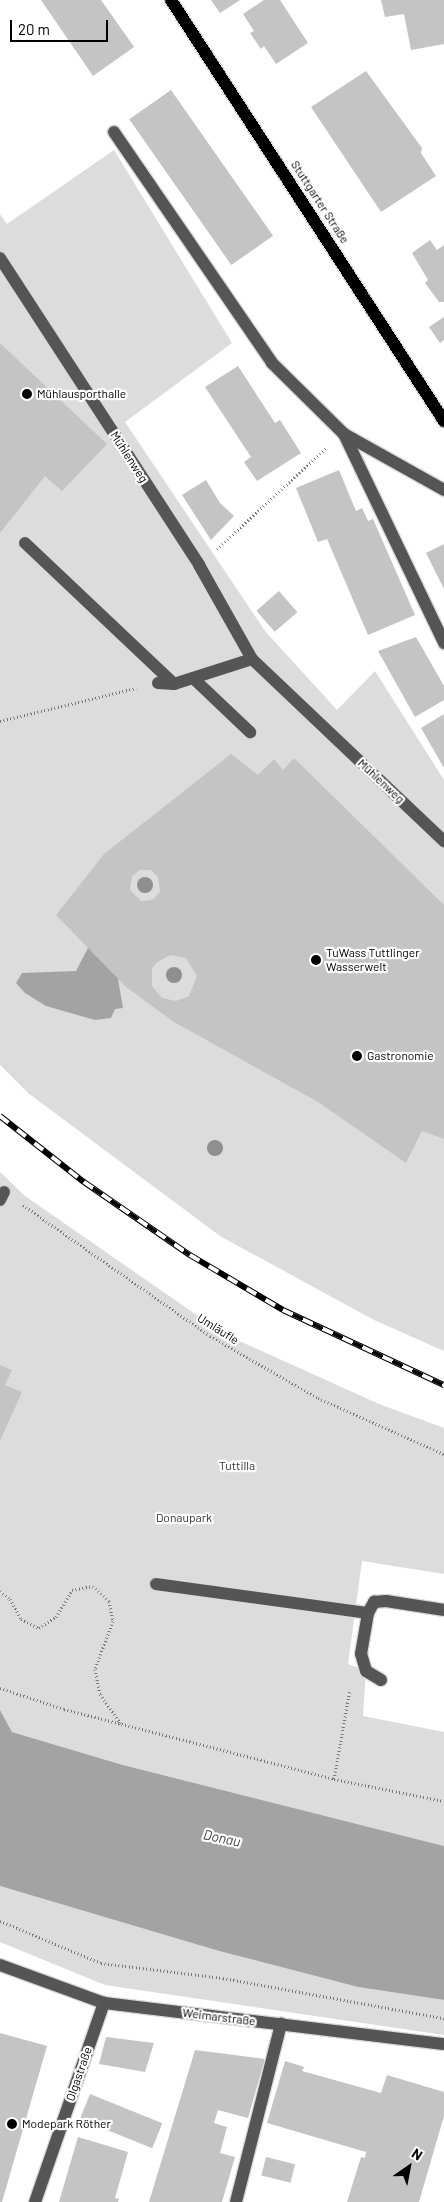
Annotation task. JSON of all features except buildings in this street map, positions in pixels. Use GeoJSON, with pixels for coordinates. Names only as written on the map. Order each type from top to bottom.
{"type":"FeatureCollection","features":[{"type":"Feature","properties":{"kind":"main road","name":"Stuttgarter Straße"},"geometry":{"type":"LineString","coordinates":[[171,0],[444,421]]}},
{"type":"Feature","properties":{"kind":"street"},"geometry":{"type":"LineString","coordinates":[[114,132],[272,363],[346,437],[444,490]]}},
{"type":"Feature","properties":{"kind":"street","name":"Mühlenweg"},"geometry":{"type":"LineString","coordinates":[[0,258],[199,565],[252,659],[444,841]]}},
{"type":"Feature","properties":{"kind":"street"},"geometry":{"type":"LineString","coordinates":[[346,437],[444,643]]}},
{"type":"Feature","properties":{"kind":"street"},"geometry":{"type":"LineString","coordinates":[[25,543],[174,684]]}},
{"type":"Feature","properties":{"kind":"street"},"geometry":{"type":"LineString","coordinates":[[158,683],[174,684],[252,659]]}},
{"type":"Feature","properties":{"kind":"street"},"geometry":{"type":"LineString","coordinates":[[193,678],[250,732]]}},
{"type":"Feature","properties":{"kind":"street"},"geometry":{"type":"LineString","coordinates":[[156,1584],[368,1614]]}},
{"type":"Feature","properties":{"kind":"street"},"geometry":{"type":"LineString","coordinates":[[381,1680],[366,1670],[361,1654],[368,1614],[374,1602],[386,1601],[444,1610]]}},
{"type":"Feature","properties":{"kind":"street","name":"Weimarstraße"},"geometry":{"type":"LineString","coordinates":[[0,1965],[104,2003],[444,2044]]}},
{"type":"Feature","properties":{"kind":"street","name":"Olgastraße"},"geometry":{"type":"LineString","coordinates":[[35,2202],[104,2003]]}},
{"type":"Feature","properties":{"kind":"street"},"geometry":{"type":"LineString","coordinates":[[236,2202],[281,2024]]}},
{"type":"Feature","properties":{"kind":"path"},"geometry":{"type":"LineString","coordinates":[[199,565],[324,449],[346,437]]}},
{"type":"Feature","properties":{"kind":"path"},"geometry":{"type":"LineString","coordinates":[[0,721],[158,683]]}},
{"type":"Feature","properties":{"kind":"path","name":"Umläufle"},"geometry":{"type":"LineString","coordinates":[[2,1196],[210,1336],[318,1398],[444,1454]]}},
{"type":"Feature","properties":{"kind":"path"},"geometry":{"type":"LineString","coordinates":[[0,1591],[10,1599],[21,1619],[39,1628],[56,1617],[72,1590],[93,1586],[109,1601],[113,1621],[95,1668],[100,1694],[121,1724]]}},
{"type":"Feature","properties":{"kind":"path"},"geometry":{"type":"LineString","coordinates":[[334,1779],[350,1688],[366,1670]]}},
{"type":"Feature","properties":{"kind":"path"},"geometry":{"type":"LineString","coordinates":[[0,1688],[121,1724],[334,1779],[444,1801]]}},
{"type":"Feature","properties":{"kind":"path"},"geometry":{"type":"LineString","coordinates":[[0,1921],[102,1963],[223,1978],[444,2018]]}},
{"type":"Feature","properties":{"kind":"green space"},"geometry":{"type":"Polygon","coordinates":[[[114,150],[232,343],[125,422],[265,631],[337,710],[375,671],[444,780],[444,1351],[374,1320],[220,1236],[28,1093],[0,1065],[0,214],[7,224],[114,150]]]}},
{"type":"Feature","properties":{"kind":"green space","name":"Donaupark"},"geometry":{"type":"Polygon","coordinates":[[[0,1172],[25,1196],[224,1334],[379,1404],[444,1428],[444,1574],[362,1561],[348,1664],[366,1671],[363,1716],[444,1732],[444,1846],[123,1765],[12,1732],[0,1710],[0,1172]]]}},
{"type":"Feature","properties":{"kind":"green space"},"geometry":{"type":"Polygon","coordinates":[[[0,1886],[219,1951],[358,1987],[444,2000],[444,2035],[105,1985],[0,1942],[0,1886]]]}},
{"type":"Feature","properties":{"kind":"water"},"geometry":{"type":"Polygon","coordinates":[[[90,944],[117,973],[123,1008],[115,1009],[111,1018],[95,1020],[46,1006],[25,993],[16,983],[22,973],[76,971],[90,944]]]}},
{"type":"Feature","properties":{"kind":"water","name":"Donau"},"geometry":{"type":"Polygon","coordinates":[[[0,1710],[12,1732],[123,1765],[444,1846],[444,2000],[358,1987],[219,1951],[0,1886],[0,1710]]]}},
{"type":"Feature","properties":{"kind":"railway"},"geometry":{"type":"LineString","coordinates":[[0,1116],[84,1182],[190,1255],[283,1310],[444,1385]]}},
{"type":"Feature","properties":{"kind":"place","name":"Mühlausporthalle"},"geometry":{"type":"Point","coordinates":[27,394]}},
{"type":"Feature","properties":{"kind":"place","name":"TuWass Tuttlinger Wasserwelt"},"geometry":{"type":"Point","coordinates":[316,960]}},
{"type":"Feature","properties":{"kind":"place","name":"Gastronomie"},"geometry":{"type":"Point","coordinates":[357,1056]}},
{"type":"Feature","properties":{"kind":"place","name":"Modepark Röther"},"geometry":{"type":"Point","coordinates":[12,2124]}},
{"type":"Feature","properties":{"kind":"park label","name":"Tuttilla"},"geometry":{"type":"Point","coordinates":[237,1466]}}]}
